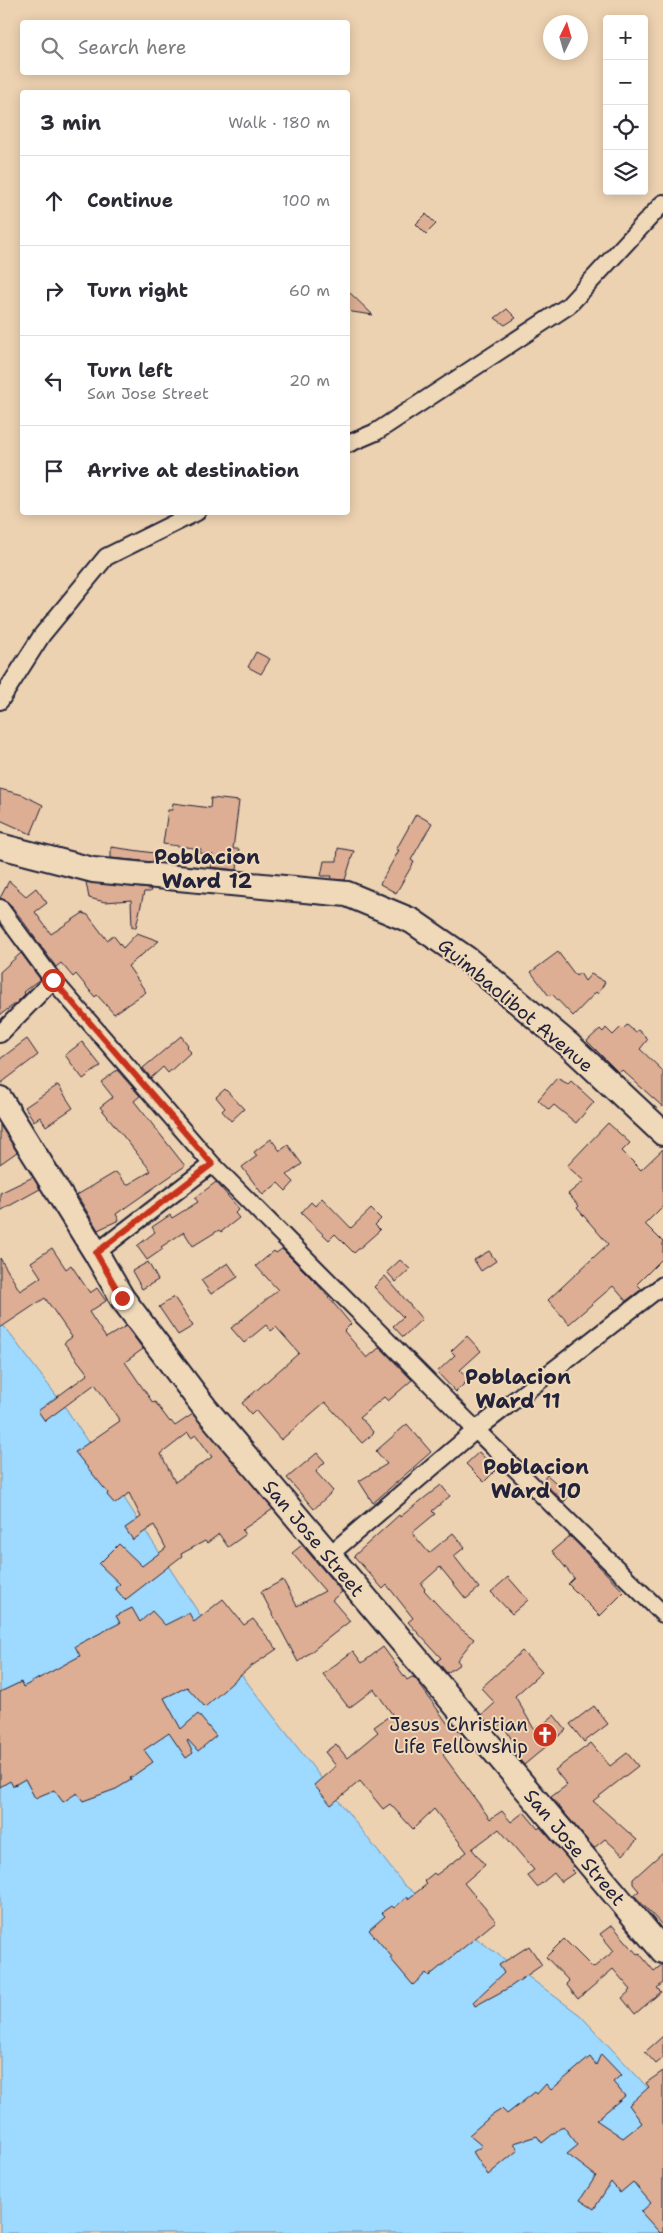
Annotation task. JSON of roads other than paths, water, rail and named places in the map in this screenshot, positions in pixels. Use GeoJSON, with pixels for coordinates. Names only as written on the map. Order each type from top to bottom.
{"type":"FeatureCollection","features":[{"type":"Feature","properties":{"kind":"street"},"geometry":{"type":"LineString","coordinates":[[350,443],[376,432],[568,306],[663,203]]}},
{"type":"Feature","properties":{"kind":"street"},"geometry":{"type":"LineString","coordinates":[[0,701],[42,635],[106,557],[191,515]]}},
{"type":"Feature","properties":{"kind":"street","name":"Guimbaolibot Avenue"},"geometry":{"type":"LineString","coordinates":[[0,846],[93,870],[347,894],[412,921],[475,965],[569,1045],[663,1134]]}},
{"type":"Feature","properties":{"kind":"street"},"geometry":{"type":"LineString","coordinates":[[0,908],[53,980],[212,1164],[476,1430],[663,1614]]}},
{"type":"Feature","properties":{"kind":"street"},"geometry":{"type":"LineString","coordinates":[[0,1034],[53,980]]}},
{"type":"Feature","properties":{"kind":"street","name":"San Jose Street"},"geometry":{"type":"LineString","coordinates":[[0,1099],[122,1298],[205,1408],[328,1556],[663,1950]]}},
{"type":"Feature","properties":{"kind":"street"},"geometry":{"type":"LineString","coordinates":[[96,1253],[212,1164]]}},
{"type":"Feature","properties":{"kind":"street"},"geometry":{"type":"LineString","coordinates":[[328,1556],[476,1430],[663,1285]]}},
{"type":"Feature","properties":{"kind":"water"},"geometry":{"type":"Polygon","coordinates":[[[0,1321],[65,1407],[226,1655],[404,1885],[580,2015],[663,2104],[663,2233],[0,2233],[0,1321]]]}},
{"type":"Feature","properties":{"kind":"place","name":"Jesus Christian Life Fellowship"},"geometry":{"type":"Point","coordinates":[545,1735]}},
{"type":"Feature","properties":{"kind":"district","name":"Poblacion Ward 12"},"geometry":{"type":"Point","coordinates":[207,869]}},
{"type":"Feature","properties":{"kind":"district","name":"Poblacion Ward 11"},"geometry":{"type":"Point","coordinates":[518,1389]}},
{"type":"Feature","properties":{"kind":"district","name":"Poblacion Ward 10"},"geometry":{"type":"Point","coordinates":[536,1479]}}]}
